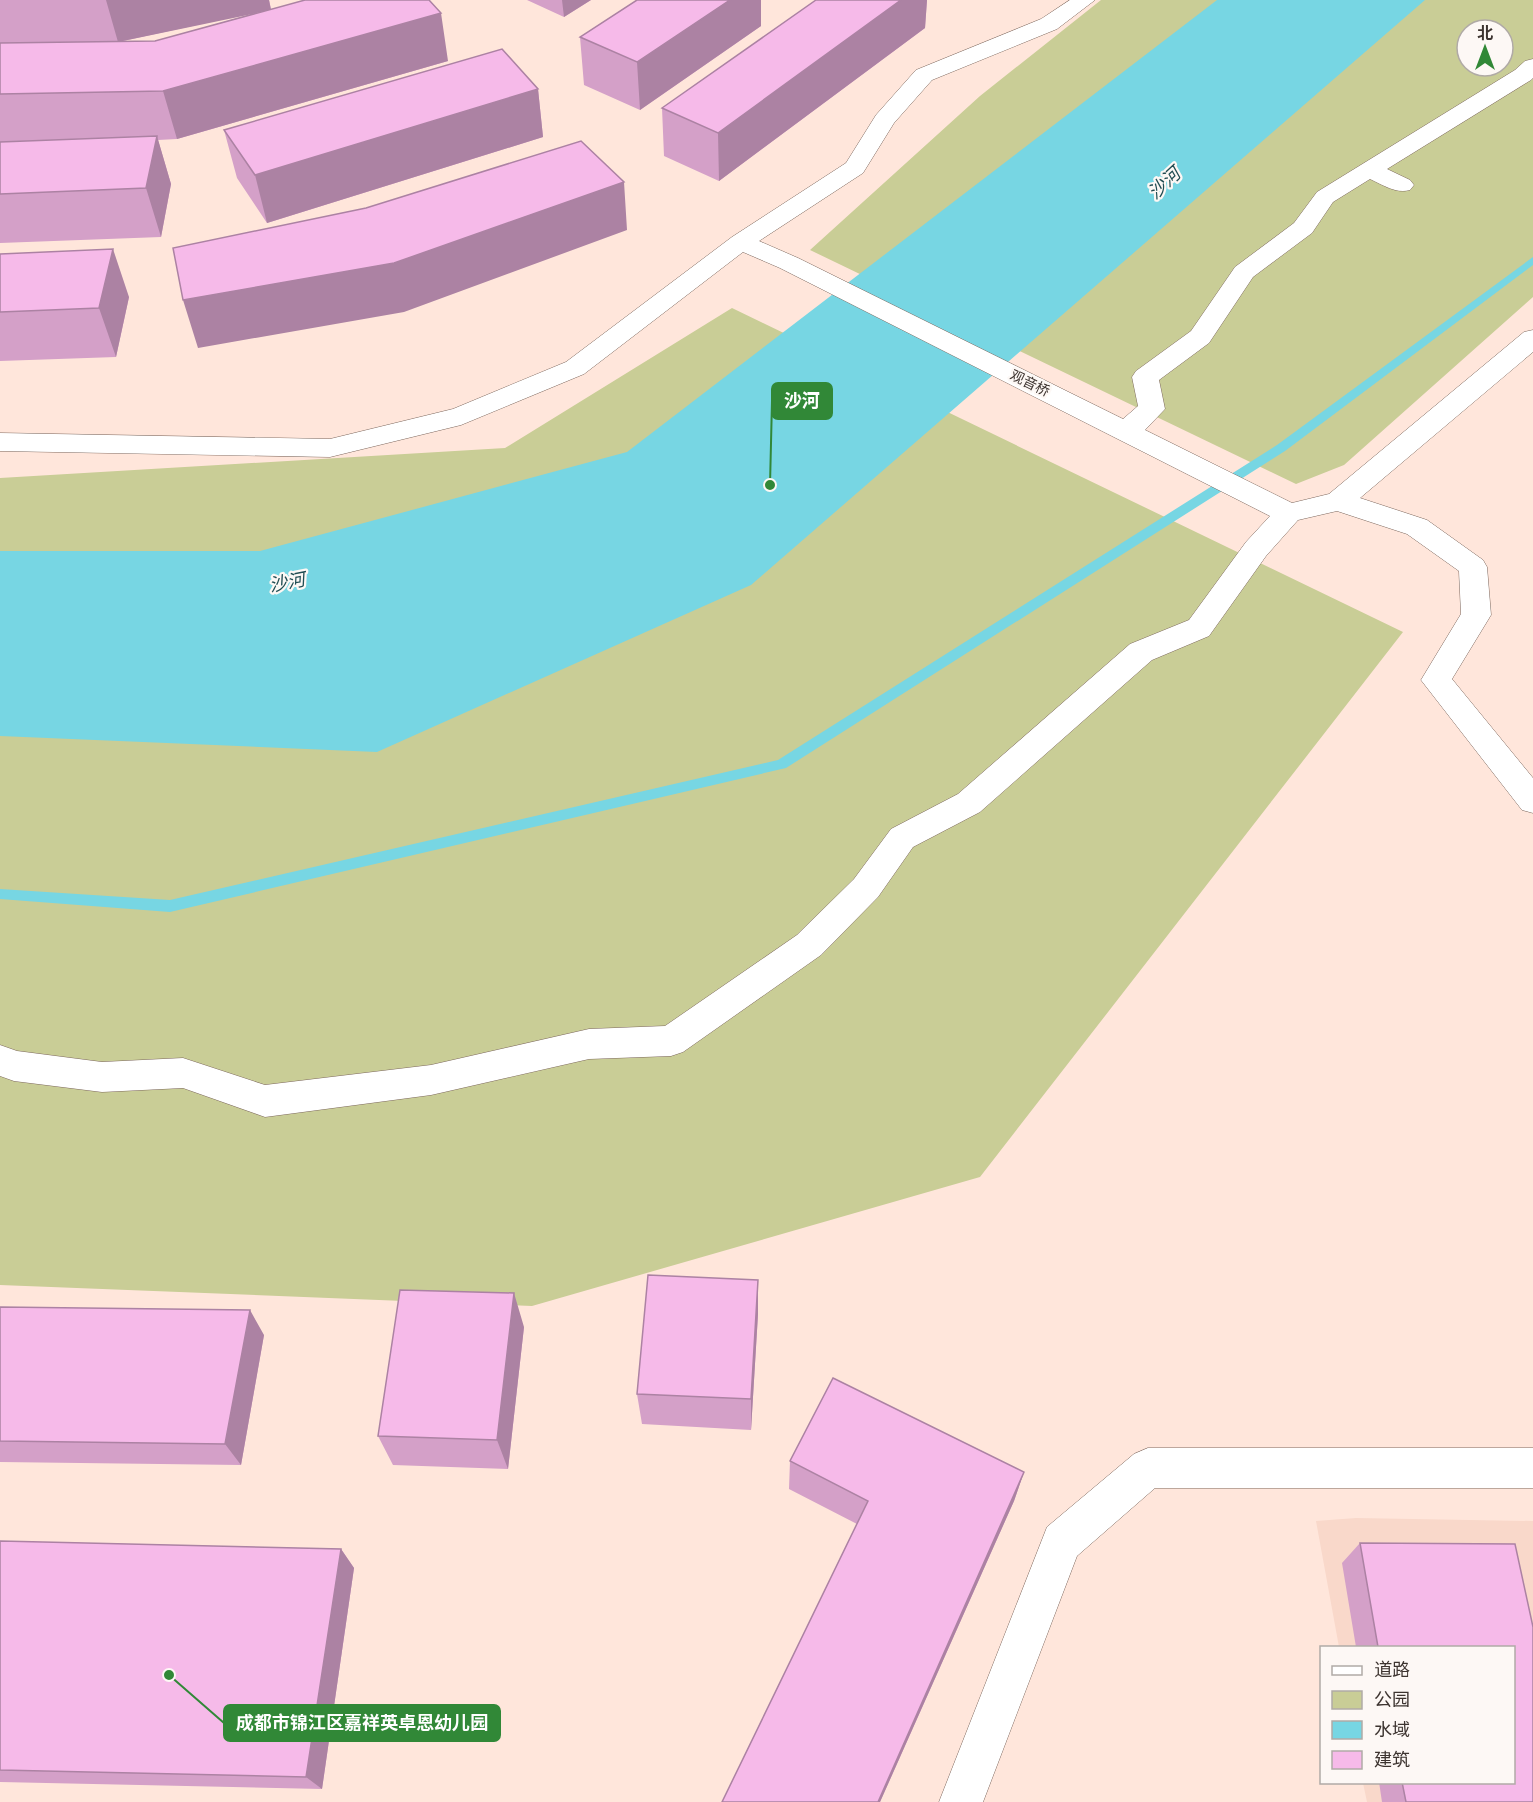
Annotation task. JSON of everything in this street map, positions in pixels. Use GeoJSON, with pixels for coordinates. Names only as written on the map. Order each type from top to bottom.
{"type":"FeatureCollection","features":[{"type":"Feature","properties":{"kind":"street"},"geometry":{"type":"LineString","coordinates":[[0,442],[330,448],[461,416],[575,368],[741,242],[855,168],[884,120],[924,75],[989,51],[1049,24],[1084,0]]}},
{"type":"Feature","properties":{"kind":"street"},"geometry":{"type":"LineString","coordinates":[[1126,431],[1152,409],[1145,377],[1200,337],[1244,272],[1302,228],[1324,197],[1523,75],[1533,66]]}},
{"type":"Feature","properties":{"kind":"street"},"geometry":{"type":"LineString","coordinates":[[1369,170],[1402,185]]}},
{"type":"Feature","properties":{"kind":"street","name":"观音桥"},"geometry":{"type":"LineString","coordinates":[[741,242],[789,263],[1280,509]]}},
{"type":"Feature","properties":{"kind":"street"},"geometry":{"type":"LineString","coordinates":[[1338,501],[1533,338]]}},
{"type":"Feature","properties":{"kind":"street"},"geometry":{"type":"LineString","coordinates":[[0,1060],[14,1066],[102,1077],[183,1073],[265,1101],[430,1080],[590,1044],[671,1041],[809,945],[866,888],[902,838],[969,803],[1141,652],[1199,628],[1256,549],[1280,509],[1338,501],[1417,527],[1473,567],[1476,615],[1436,680],[1533,801]]}},
{"type":"Feature","properties":{"kind":"street"},"geometry":{"type":"LineString","coordinates":[[961,1802],[1062,1542],[1148,1468],[1533,1467]]}},
{"type":"Feature","properties":{"kind":"shaded area"},"geometry":{"type":"Polygon","coordinates":[[[1356,1518],[1533,1521],[1533,1802],[1367,1802],[1363,1784],[1515,1784],[1515,1646],[1339,1646],[1316,1521],[1356,1518]]]}},
{"type":"Feature","properties":{"kind":"green space"},"geometry":{"type":"Polygon","coordinates":[[[1101,0],[1533,0],[1533,297],[1344,465],[1296,484],[810,250],[980,96],[1101,0]]]}},
{"type":"Feature","properties":{"kind":"green space"},"geometry":{"type":"Polygon","coordinates":[[[732,308],[1403,632],[980,1177],[532,1306],[0,1285],[0,478],[505,448],[732,308]]]}},
{"type":"Feature","properties":{"kind":"water"},"geometry":{"type":"Polygon","coordinates":[[[1217,0],[1425,0],[751,585],[377,752],[0,736],[0,551],[260,551],[627,452],[1217,0]]]}},
{"type":"Feature","properties":{"kind":"building"},"geometry":{"type":"Polygon","coordinates":[[[305,0],[429,0],[441,13],[163,91],[0,94],[0,43],[155,41],[305,0]]]}},
{"type":"Feature","properties":{"kind":"building"},"geometry":{"type":"Polygon","coordinates":[[[637,0],[730,0],[637,62],[580,37],[637,0]]]}},
{"type":"Feature","properties":{"kind":"building"},"geometry":{"type":"Polygon","coordinates":[[[816,0],[901,0],[718,133],[662,108],[816,0]]]}},
{"type":"Feature","properties":{"kind":"building"},"geometry":{"type":"Polygon","coordinates":[[[502,49],[538,89],[255,175],[224,130],[502,49]]]}},
{"type":"Feature","properties":{"kind":"building"},"geometry":{"type":"Polygon","coordinates":[[[157,136],[146,188],[0,194],[0,142],[157,136]]]}},
{"type":"Feature","properties":{"kind":"building"},"geometry":{"type":"Polygon","coordinates":[[[581,141],[624,182],[394,263],[183,300],[173,248],[366,208],[581,141]]]}},
{"type":"Feature","properties":{"kind":"building"},"geometry":{"type":"Polygon","coordinates":[[[113,249],[99,308],[0,312],[0,254],[113,249]]]}},
{"type":"Feature","properties":{"kind":"building"},"geometry":{"type":"Polygon","coordinates":[[[648,1275],[758,1280],[751,1399],[637,1394],[648,1275]]]}},
{"type":"Feature","properties":{"kind":"building"},"geometry":{"type":"Polygon","coordinates":[[[400,1290],[514,1293],[497,1440],[378,1436],[400,1290]]]}},
{"type":"Feature","properties":{"kind":"building"},"geometry":{"type":"Polygon","coordinates":[[[0,1307],[250,1310],[225,1444],[0,1441],[0,1307]]]}},
{"type":"Feature","properties":{"kind":"building"},"geometry":{"type":"Polygon","coordinates":[[[833,1378],[1024,1472],[878,1802],[722,1802],[868,1501],[790,1461],[833,1378]]]}},
{"type":"Feature","properties":{"kind":"building"},"geometry":{"type":"Polygon","coordinates":[[[0,1541],[341,1549],[306,1777],[0,1770],[0,1541]]]}},
{"type":"Feature","properties":{"kind":"building"},"geometry":{"type":"Polygon","coordinates":[[[1360,1543],[1515,1544],[1533,1627],[1533,1802],[1406,1802],[1402,1784],[1515,1784],[1515,1646],[1378,1646],[1360,1543]]]}},
{"type":"Feature","properties":{"kind":"waterway"},"geometry":{"type":"LineString","coordinates":[[0,894],[170,906],[781,764],[1281,448],[1533,260]]}},
{"type":"Feature","properties":{"kind":"place","name":"沙河"},"geometry":{"type":"Point","coordinates":[770,485]}},
{"type":"Feature","properties":{"kind":"place","name":"成都市锦江区嘉祥英卓恩幼儿园"},"geometry":{"type":"Point","coordinates":[169,1675]}}]}
